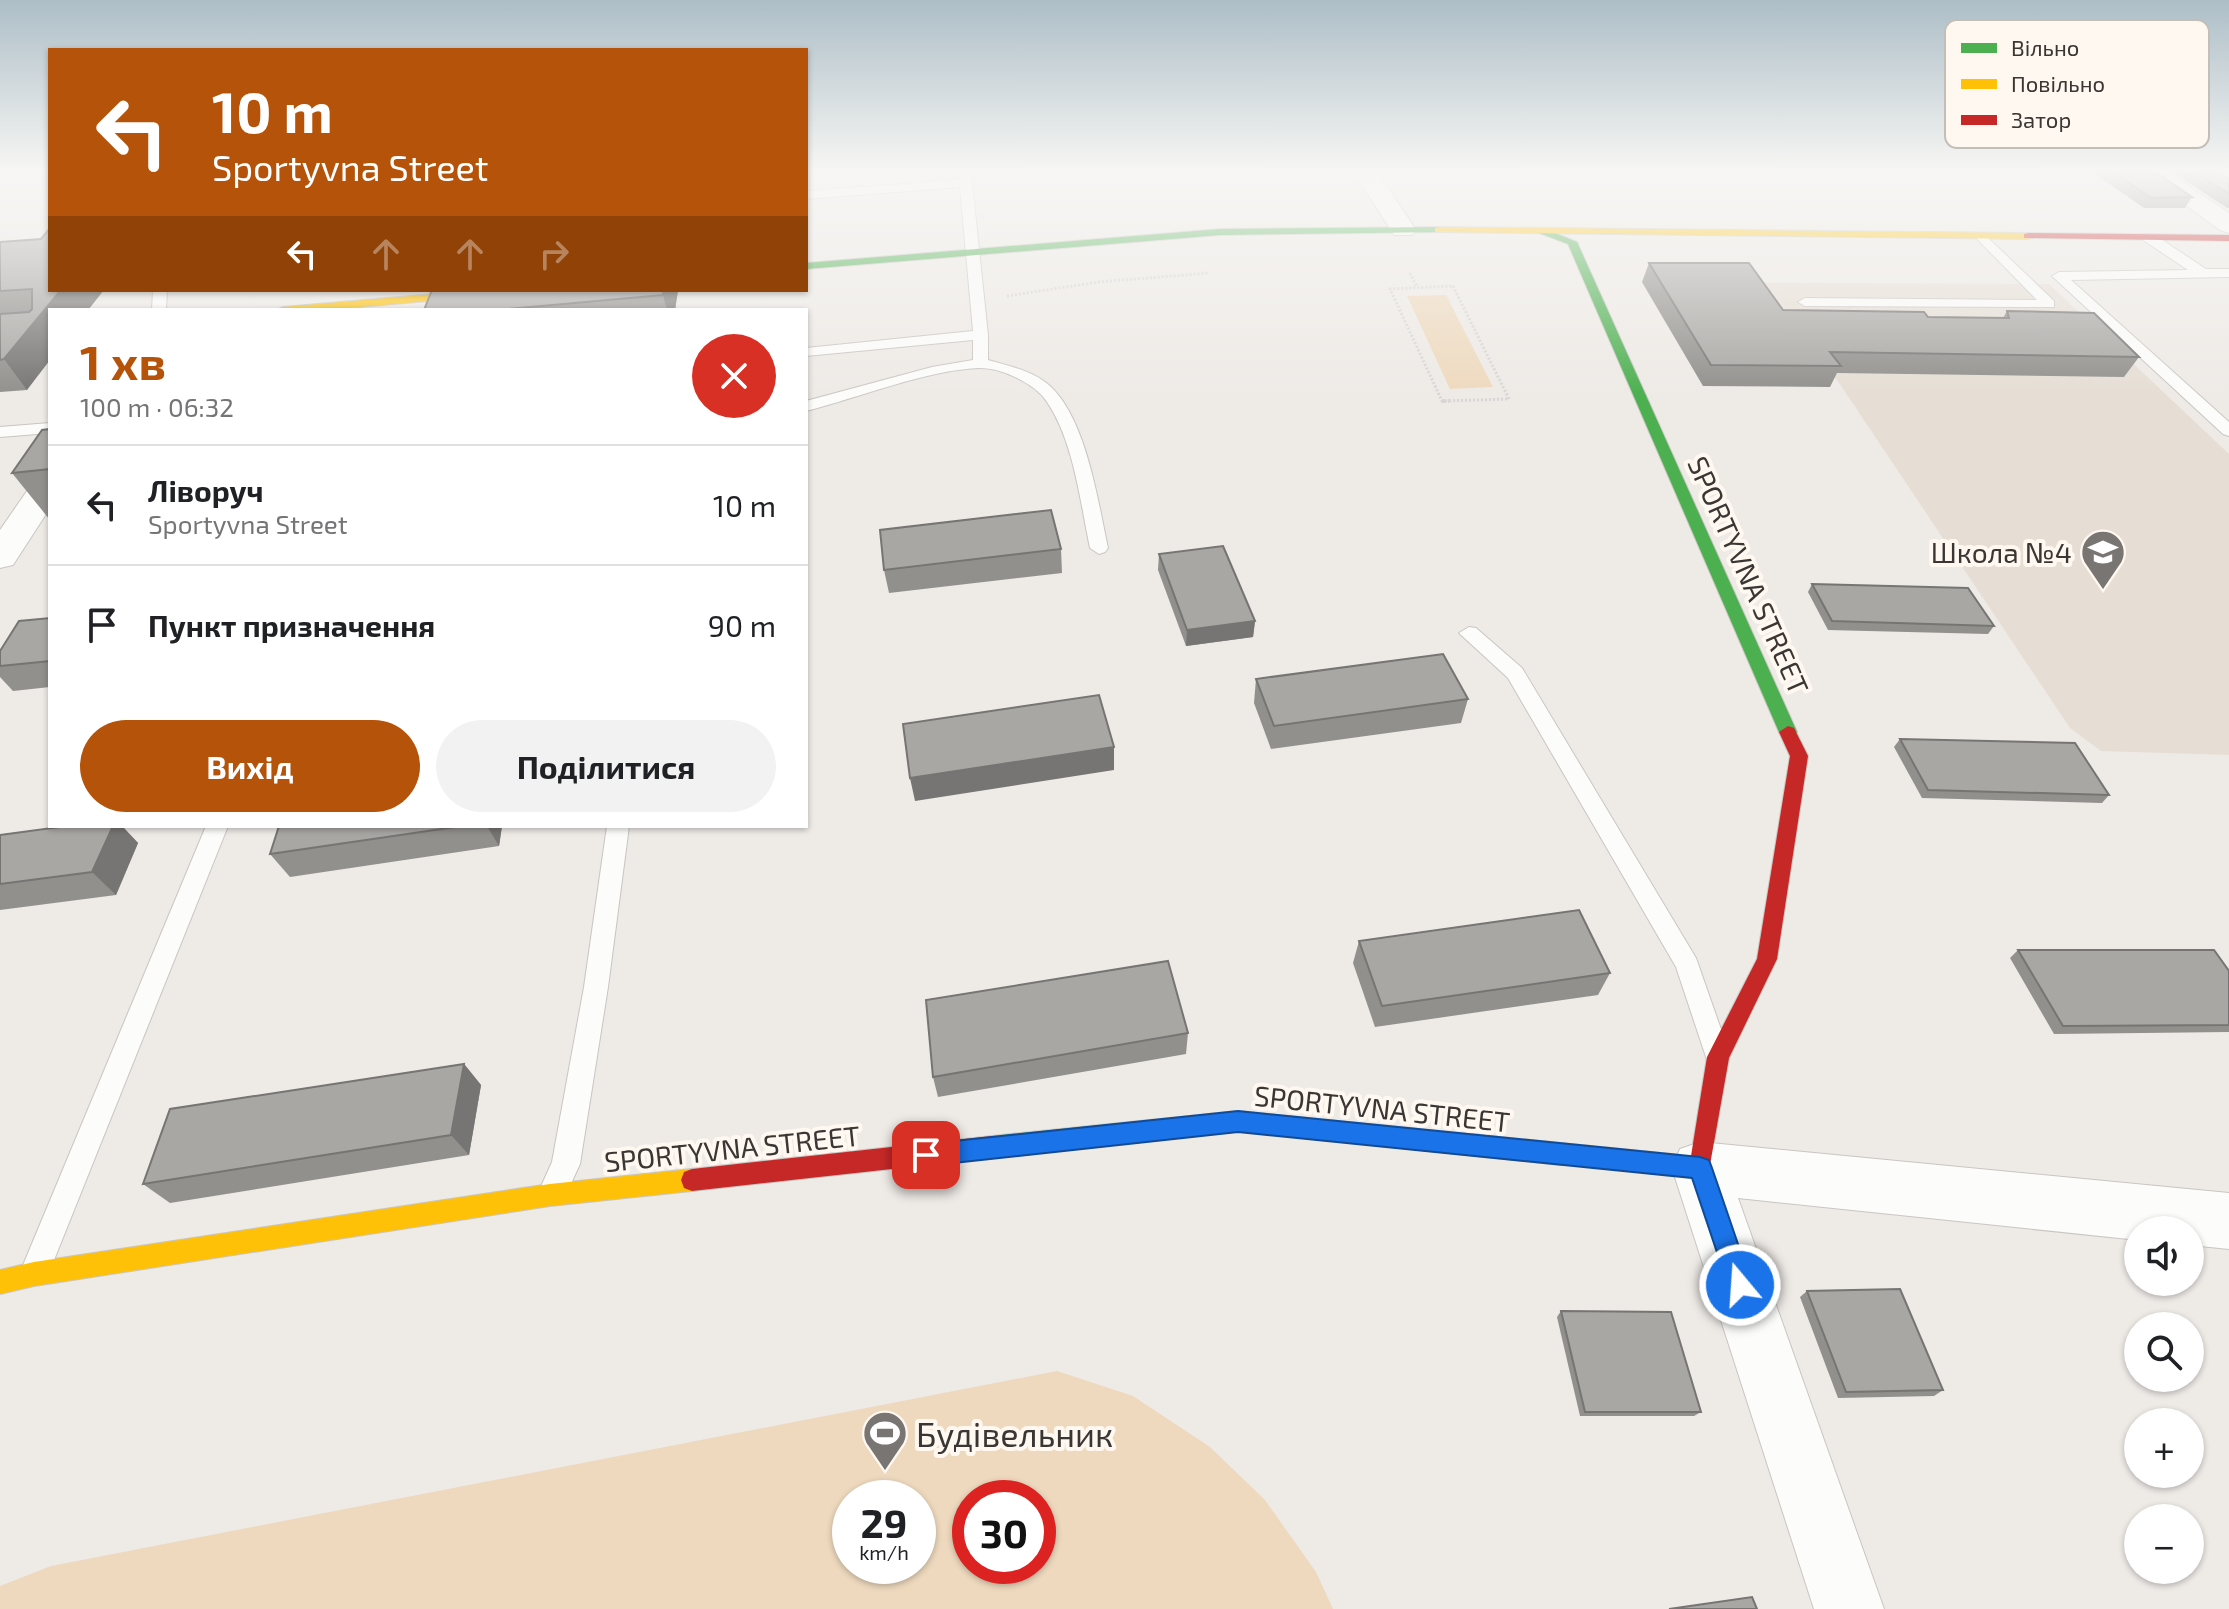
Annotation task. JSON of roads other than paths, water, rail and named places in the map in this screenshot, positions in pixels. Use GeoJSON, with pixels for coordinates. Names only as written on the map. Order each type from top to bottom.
{"type":"FeatureCollection","features":[{"type":"Feature","properties":{"kind":"street"},"geometry":{"type":"LineString","coordinates":[[808,266],[1036,246]]}},
{"type":"Feature","properties":{"kind":"street","name":"SPORTYVNA STREET"},"geometry":{"type":"LineString","coordinates":[[0,1282],[34,1274],[550,1195],[1238,1121],[1700,1168],[1718,1057],[1767,959],[1799,756],[1574,246]]}},
{"type":"Feature","properties":{"kind":"street"},"geometry":{"type":"LineString","coordinates":[[307,308],[498,292]]}},
{"type":"Feature","properties":{"kind":"street"},"geometry":{"type":"LineString","coordinates":[[0,557],[48,485]]}},
{"type":"Feature","properties":{"kind":"street"},"geometry":{"type":"LineString","coordinates":[[1849,1609],[1700,1168],[2229,1221]]}},
{"type":"Feature","properties":{"kind":"lane"},"geometry":{"type":"LineString","coordinates":[[972,246],[981,335],[980,363]]}},
{"type":"Feature","properties":{"kind":"lane"},"geometry":{"type":"LineString","coordinates":[[1805,302],[2049,304],[1992,246]]}},
{"type":"Feature","properties":{"kind":"lane"},"geometry":{"type":"LineString","coordinates":[[2162,246],[2204,274]]}},
{"type":"Feature","properties":{"kind":"lane"},"geometry":{"type":"LineString","coordinates":[[2229,273],[2059,276],[2229,431]]}},
{"type":"Feature","properties":{"kind":"lane"},"geometry":{"type":"LineString","coordinates":[[808,352],[981,335]]}},
{"type":"Feature","properties":{"kind":"lane"},"geometry":{"type":"LineString","coordinates":[[808,405],[932,372],[980,363],[1012,371],[1046,388],[1058,408],[1085,485],[1099,548]]}},
{"type":"Feature","properties":{"kind":"lane"},"geometry":{"type":"LineString","coordinates":[[0,432],[48,428]]}},
{"type":"Feature","properties":{"kind":"lane"},"geometry":{"type":"LineString","coordinates":[[1469,633],[1515,673],[1687,965],[1718,1057]]}},
{"type":"Feature","properties":{"kind":"lane"},"geometry":{"type":"LineString","coordinates":[[34,1274],[216,828]]}},
{"type":"Feature","properties":{"kind":"lane"},"geometry":{"type":"LineString","coordinates":[[550,1195],[566,1164],[596,987],[618,828]]}},
{"type":"Feature","properties":{"kind":"place","name":"Школа №4"},"geometry":{"type":"Point","coordinates":[2103,591]}},
{"type":"Feature","properties":{"kind":"place","name":"Будівельник"},"geometry":{"type":"Point","coordinates":[885,1472]}}]}
